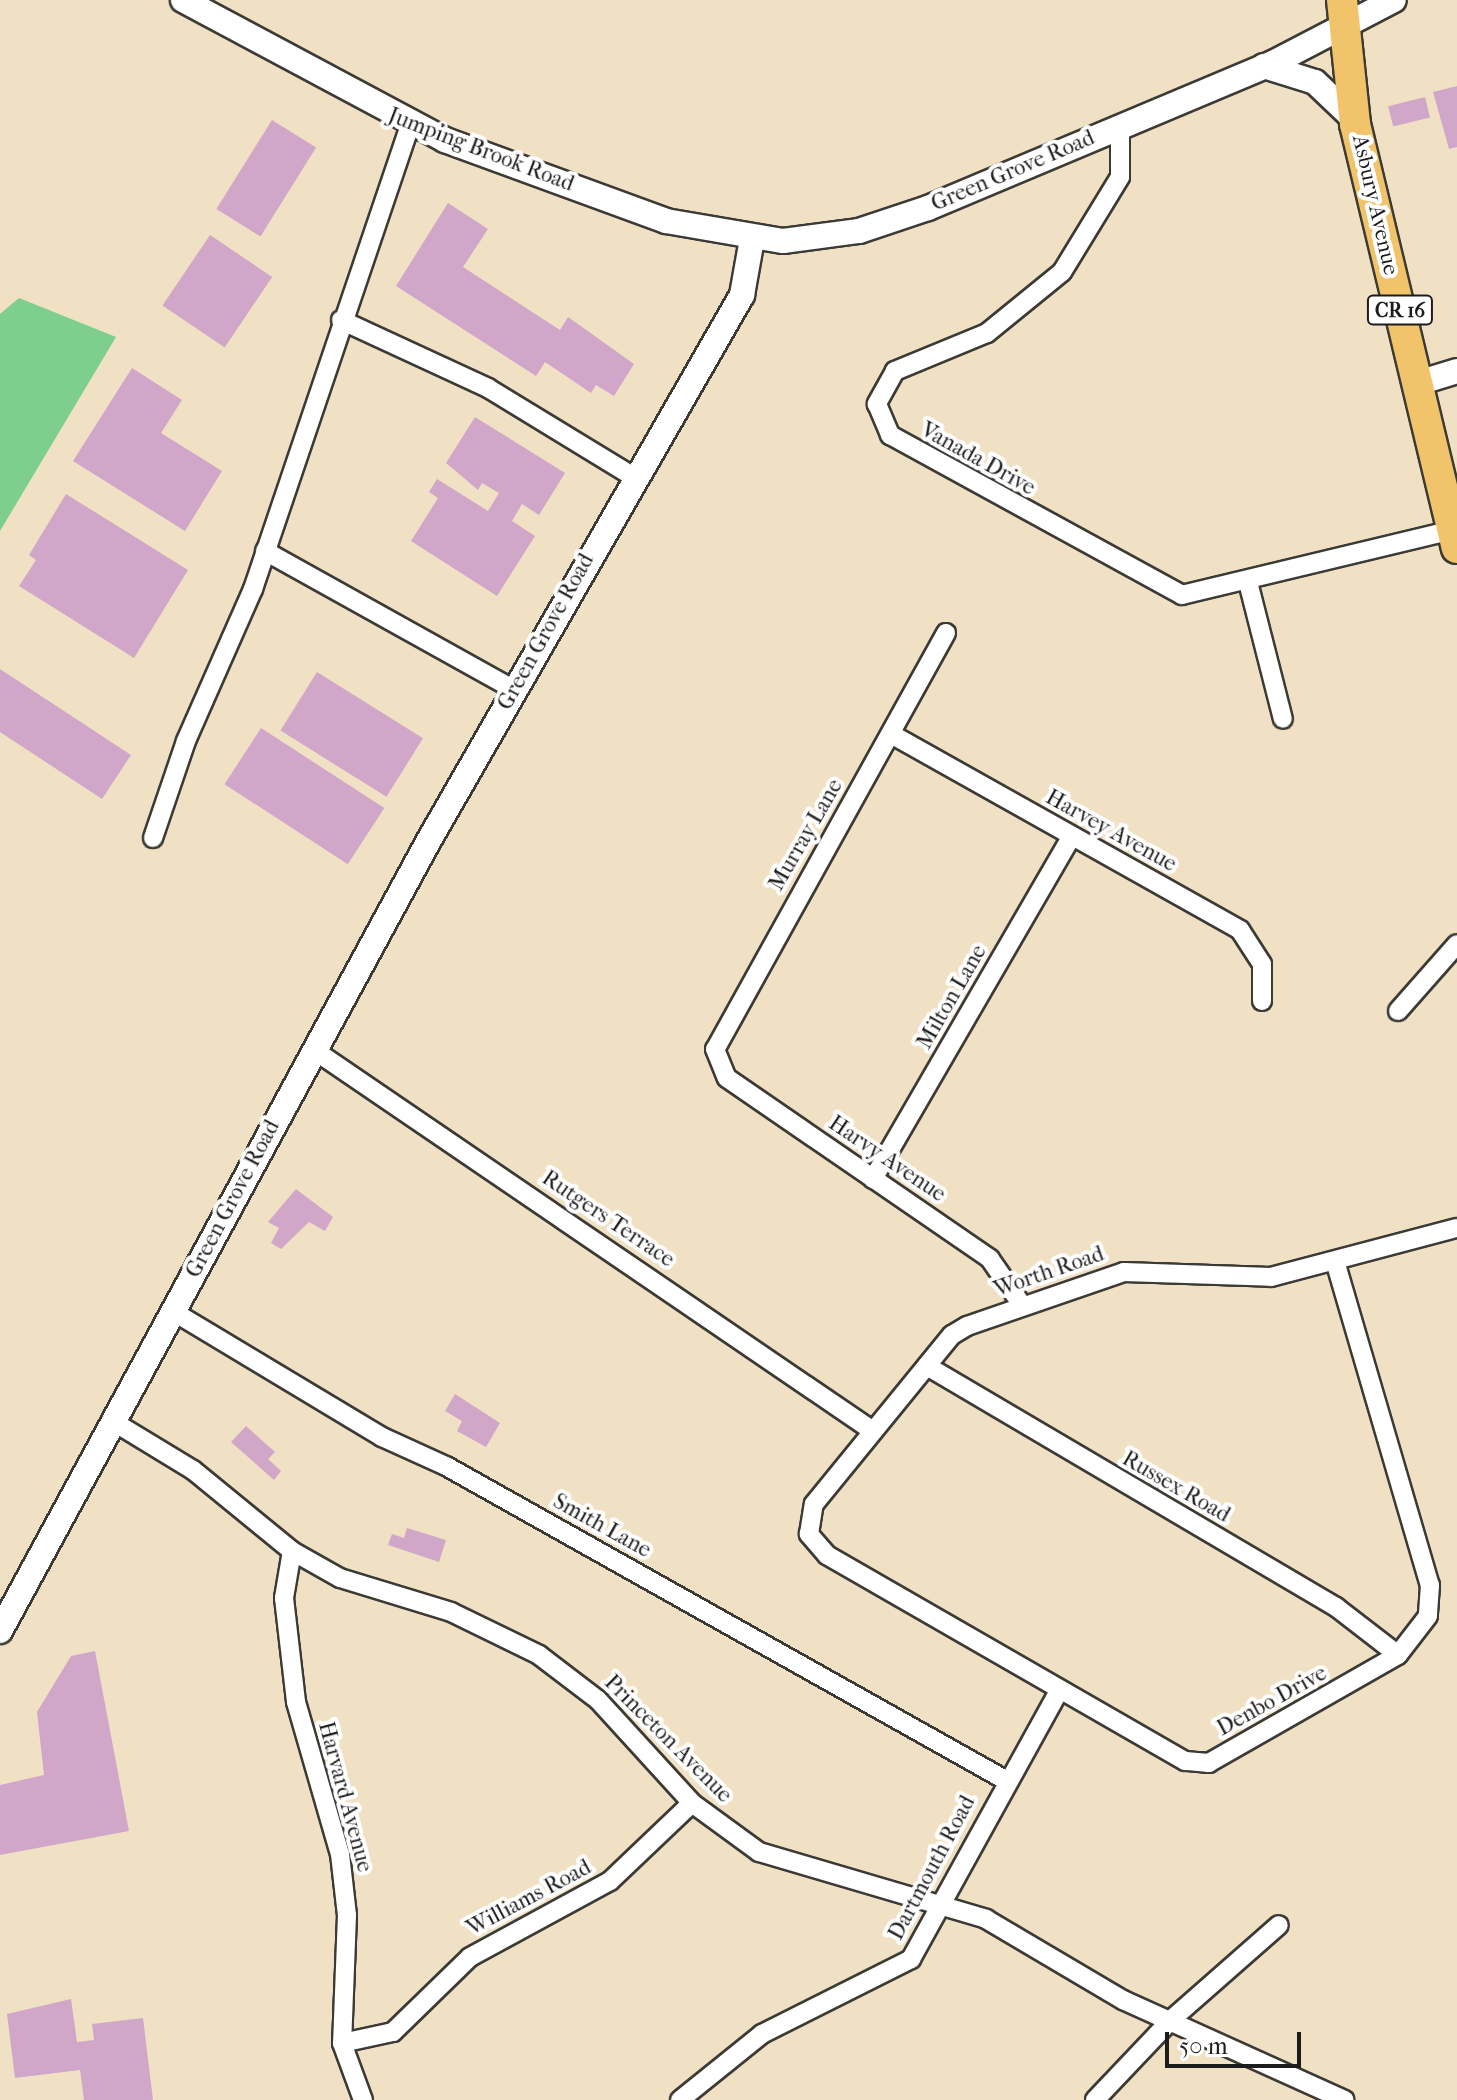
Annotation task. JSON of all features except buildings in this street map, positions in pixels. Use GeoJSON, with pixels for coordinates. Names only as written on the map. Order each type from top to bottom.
{"type":"FeatureCollection","features":[{"type":"Feature","properties":{"kind":"main road","name":"Asbury Avenue"},"geometry":{"type":"LineString","coordinates":[[1342,12],[1354,119],[1455,539]]}},
{"type":"Feature","properties":{"kind":"street","name":"Jumping Brook Road"},"geometry":{"type":"LineString","coordinates":[[183,0],[410,125],[666,221],[752,239]]}},
{"type":"Feature","properties":{"kind":"street","name":"Green Grove Road"},"geometry":{"type":"LineString","coordinates":[[0,1631],[513,689],[742,295],[752,239],[817,239],[885,224],[1264,66],[1342,12],[1394,0]]}},
{"type":"Feature","properties":{"kind":"street"},"geometry":{"type":"LineString","coordinates":[[1264,66],[1315,82],[1354,119]]}},
{"type":"Feature","properties":{"kind":"street"},"geometry":{"type":"LineString","coordinates":[[153,838],[265,551],[341,320],[410,125]]}},
{"type":"Feature","properties":{"kind":"street","name":"Vanada Drive"},"geometry":{"type":"LineString","coordinates":[[1120,125],[1120,177],[1062,272],[987,333],[895,371],[880,390],[878,416],[897,442],[1167,591],[1195,595],[1455,539]]}},
{"type":"Feature","properties":{"kind":"street"},"geometry":{"type":"LineString","coordinates":[[341,320],[488,388],[634,477]]}},
{"type":"Feature","properties":{"kind":"street"},"geometry":{"type":"LineString","coordinates":[[1418,383],[1457,371]]}},
{"type":"Feature","properties":{"kind":"street"},"geometry":{"type":"LineString","coordinates":[[265,551],[513,689]]}},
{"type":"Feature","properties":{"kind":"street"},"geometry":{"type":"LineString","coordinates":[[1248,582],[1283,719]]}},
{"type":"Feature","properties":{"kind":"street","name":"Murray Lane"},"geometry":{"type":"LineString","coordinates":[[717,1061],[729,1016],[946,633]]}},
{"type":"Feature","properties":{"kind":"street","name":"Harvey Avenue"},"geometry":{"type":"LineString","coordinates":[[891,734],[1240,930],[1262,964],[1262,1001]]}},
{"type":"Feature","properties":{"kind":"street","name":"Milton Lane"},"geometry":{"type":"LineString","coordinates":[[873,1179],[1071,837]]}},
{"type":"Feature","properties":{"kind":"street"},"geometry":{"type":"LineString","coordinates":[[1398,1011],[1457,944]]}},
{"type":"Feature","properties":{"kind":"street","name":"Rutgers Terrace"},"geometry":{"type":"LineString","coordinates":[[314,1050],[873,1431]]}},
{"type":"Feature","properties":{"kind":"street","name":"Harvy Avenue"},"geometry":{"type":"LineString","coordinates":[[717,1061],[727,1078],[990,1259],[1022,1305]]}},
{"type":"Feature","properties":{"kind":"street","name":"Worth Road"},"geometry":{"type":"LineString","coordinates":[[809,1534],[814,1504],[952,1335],[1022,1305],[1124,1272],[1170,1269],[1255,1279],[1457,1228]]}},
{"type":"Feature","properties":{"kind":"street","name":"Denbo Drive"},"geometry":{"type":"LineString","coordinates":[[809,1534],[827,1555],[1197,1764],[1398,1655],[1428,1616],[1430,1585],[1335,1261]]}},
{"type":"Feature","properties":{"kind":"street","name":"Smith Lane"},"geometry":{"type":"LineString","coordinates":[[174,1312],[382,1437],[458,1472],[1007,1781]]}},
{"type":"Feature","properties":{"kind":"street","name":"Russex Road"},"geometry":{"type":"LineString","coordinates":[[927,1366],[1336,1607],[1398,1655]]}},
{"type":"Feature","properties":{"kind":"street","name":"Princeton Avenue"},"geometry":{"type":"LineString","coordinates":[[114,1422],[193,1470],[292,1551],[340,1578],[451,1612],[539,1655],[598,1700],[692,1803],[777,1859],[986,1919],[1087,1981],[1344,2100]]}},
{"type":"Feature","properties":{"kind":"street","name":"Harvard Avenue"},"geometry":{"type":"LineString","coordinates":[[292,1551],[284,1598],[296,1702],[344,1883],[342,2043],[363,2100]]}},
{"type":"Feature","properties":{"kind":"street","name":"Dartmouth Road"},"geometry":{"type":"LineString","coordinates":[[680,2100],[762,2034],[911,1959],[1060,1689]]}},
{"type":"Feature","properties":{"kind":"street","name":"Williams Road"},"geometry":{"type":"LineString","coordinates":[[342,2043],[393,2032],[470,1957],[610,1881],[692,1803]]}},
{"type":"Feature","properties":{"kind":"street"},"geometry":{"type":"LineString","coordinates":[[1095,2100],[1172,2019],[1279,1925]]}},
{"type":"Feature","properties":{"kind":"green space"},"geometry":{"type":"Polygon","coordinates":[[[19,298],[116,337],[0,531],[0,314],[19,298]]]}}]}
